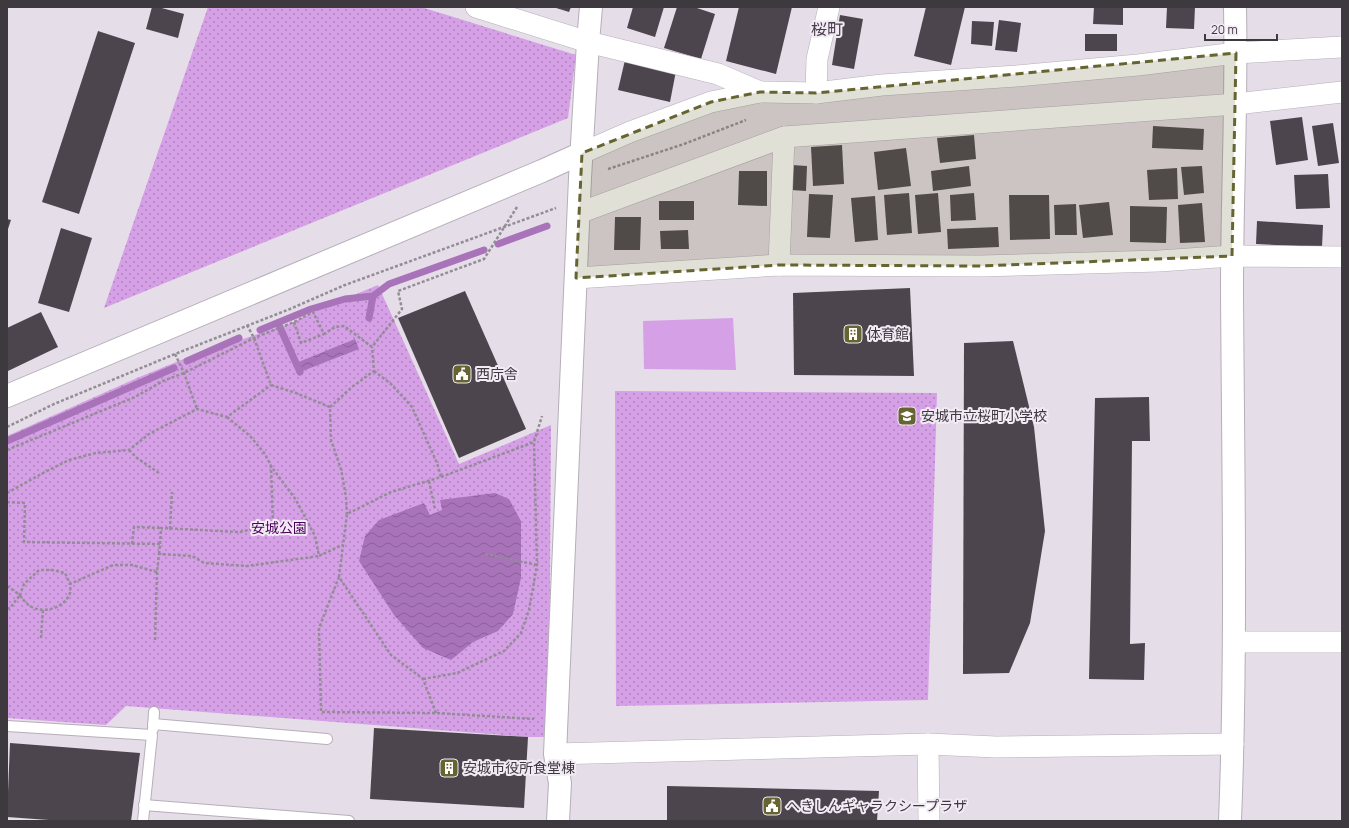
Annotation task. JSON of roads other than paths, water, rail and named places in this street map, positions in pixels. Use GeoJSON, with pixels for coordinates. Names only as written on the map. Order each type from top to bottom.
{"type":"FeatureCollection","features":[{"type":"Feature","properties":{"kind":"street"},"geometry":{"type":"LineString","coordinates":[[476,7],[588,42],[718,74],[760,92]]}},
{"type":"Feature","properties":{"kind":"street"},"geometry":{"type":"LineString","coordinates":[[558,821],[560,783],[555,754],[579,213],[591,7]]}},
{"type":"Feature","properties":{"kind":"street"},"geometry":{"type":"LineString","coordinates":[[816,93],[817,59],[829,7]]}},
{"type":"Feature","properties":{"kind":"street"},"geometry":{"type":"LineString","coordinates":[[1230,821],[1233,744],[1234,642],[1232,256],[1236,104],[1235,7]]}},
{"type":"Feature","properties":{"kind":"street"},"geometry":{"type":"LineString","coordinates":[[7,396],[535,174],[630,132],[711,102],[760,92],[816,93],[882,86],[1138,65],[1236,53],[1342,47]]}},
{"type":"Feature","properties":{"kind":"street"},"geometry":{"type":"LineString","coordinates":[[579,213],[784,137],[1236,104],[1342,92]]}},
{"type":"Feature","properties":{"kind":"street"},"geometry":{"type":"LineString","coordinates":[[779,265],[784,137]]}},
{"type":"Feature","properties":{"kind":"street"},"geometry":{"type":"LineString","coordinates":[[576,278],[779,265],[981,266],[1159,262],[1232,256],[1342,257]]}},
{"type":"Feature","properties":{"kind":"street"},"geometry":{"type":"LineString","coordinates":[[1234,642],[1342,642]]}},
{"type":"Feature","properties":{"kind":"street"},"geometry":{"type":"LineString","coordinates":[[555,754],[928,744],[996,747],[1233,744]]}},
{"type":"Feature","properties":{"kind":"street"},"geometry":{"type":"LineString","coordinates":[[928,744],[929,821]]}},
{"type":"Feature","properties":{"kind":"lane"},"geometry":{"type":"LineString","coordinates":[[143,821],[154,712]]}},
{"type":"Feature","properties":{"kind":"lane"},"geometry":{"type":"LineString","coordinates":[[153,724],[327,739]]}},
{"type":"Feature","properties":{"kind":"lane"},"geometry":{"type":"LineString","coordinates":[[7,726],[152,734]]}},
{"type":"Feature","properties":{"kind":"lane"},"geometry":{"type":"LineString","coordinates":[[144,805],[349,821]]}},
{"type":"Feature","properties":{"kind":"water"},"geometry":{"type":"Polygon","coordinates":[[[355,339],[359,349],[300,372],[296,363],[355,339]]]}},
{"type":"Feature","properties":{"kind":"water"},"geometry":{"type":"Polygon","coordinates":[[[495,493],[509,499],[521,521],[521,578],[513,614],[498,631],[473,642],[451,660],[423,648],[394,615],[359,561],[365,536],[379,520],[424,503],[430,515],[442,510],[440,500],[495,493]]]}},
{"type":"Feature","properties":{"kind":"waterway"},"geometry":{"type":"LineString","coordinates":[[498,244],[547,226]]}},
{"type":"Feature","properties":{"kind":"waterway"},"geometry":{"type":"LineString","coordinates":[[260,330],[311,309],[345,299],[373,296],[389,284],[484,250]]}},
{"type":"Feature","properties":{"kind":"waterway"},"geometry":{"type":"LineString","coordinates":[[369,318],[373,296]]}},
{"type":"Feature","properties":{"kind":"waterway"},"geometry":{"type":"LineString","coordinates":[[278,323],[300,372]]}},
{"type":"Feature","properties":{"kind":"waterway"},"geometry":{"type":"LineString","coordinates":[[187,361],[239,338]]}},
{"type":"Feature","properties":{"kind":"waterway"},"geometry":{"type":"LineString","coordinates":[[7,441],[174,368]]}},
{"type":"Feature","properties":{"kind":"place","name":"体育館"},"geometry":{"type":"Point","coordinates":[853,334]}},
{"type":"Feature","properties":{"kind":"place","name":"西庁舎"},"geometry":{"type":"Point","coordinates":[462,374]}},
{"type":"Feature","properties":{"kind":"place","name":"安城市立桜町小学校"},"geometry":{"type":"Point","coordinates":[907,416]}},
{"type":"Feature","properties":{"kind":"place","name":"安城市役所食堂棟"},"geometry":{"type":"Point","coordinates":[449,768]}},
{"type":"Feature","properties":{"kind":"place","name":"へきしんギャラクシープラザ"},"geometry":{"type":"Point","coordinates":[772,806]}},
{"type":"Feature","properties":{"kind":"district","name":"桜町"},"geometry":{"type":"Point","coordinates":[827,29]}},
{"type":"Feature","properties":{"kind":"park label","name":"安城公園"},"geometry":{"type":"Point","coordinates":[279,528]}}]}
